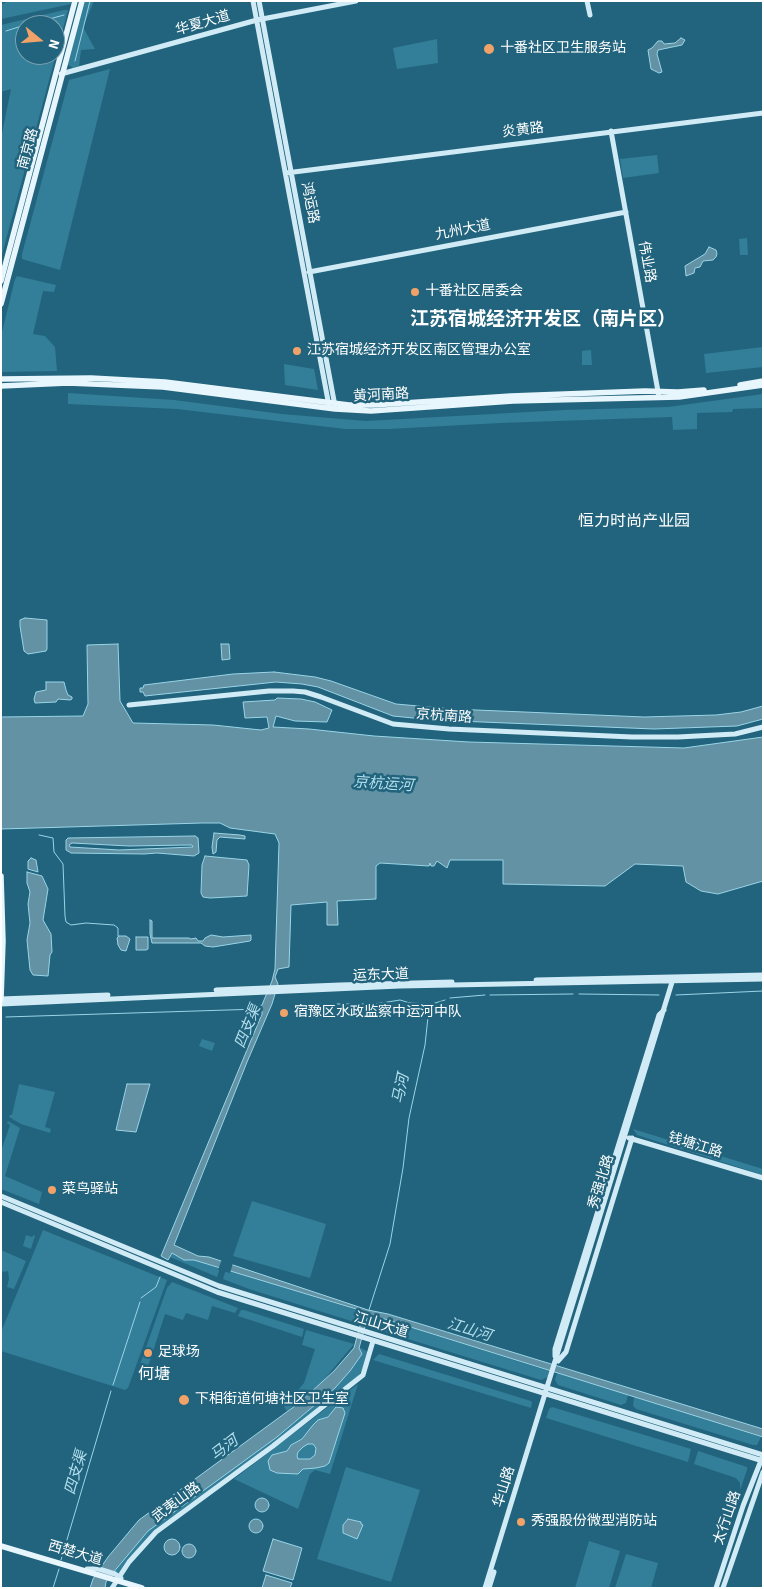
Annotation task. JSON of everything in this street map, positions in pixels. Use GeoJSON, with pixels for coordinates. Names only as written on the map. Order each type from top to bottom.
{"type":"FeatureCollection","features":[{"type":"Feature","properties":{"kind":"main road","name":"南京路"},"geometry":{"type":"LineString","coordinates":[[1,304],[60,74],[75,1]]}},
{"type":"Feature","properties":{"kind":"main road","name":"南京路"},"geometry":{"type":"LineString","coordinates":[[1,281],[82,1]]}},
{"type":"Feature","properties":{"kind":"main road","name":"黄河南路"},"geometry":{"type":"LineString","coordinates":[[1,379],[89,378],[165,382],[371,411],[479,403],[659,395],[763,381]]}},
{"type":"Feature","properties":{"kind":"main road","name":"黄河南路"},"geometry":{"type":"LineString","coordinates":[[3,387],[68,383],[163,387],[332,406]]}},
{"type":"Feature","properties":{"kind":"main road","name":"黄河南路"},"geometry":{"type":"LineString","coordinates":[[659,395],[688,396],[763,385]]}},
{"type":"Feature","properties":{"kind":"main road"},"geometry":{"type":"LineString","coordinates":[[1,876],[3,941],[1,999]]}},
{"type":"Feature","properties":{"kind":"main road","name":"西楚大道"},"geometry":{"type":"LineString","coordinates":[[1,1546],[118,1578],[142,1588]]}},
{"type":"Feature","properties":{"kind":"street","name":"鸿运路"},"geometry":{"type":"LineString","coordinates":[[253,1],[260,20]]}},
{"type":"Feature","properties":{"kind":"street","name":"鸿运路"},"geometry":{"type":"LineString","coordinates":[[259,1],[260,20],[332,406]]}},
{"type":"Feature","properties":{"kind":"street","name":"华夏大道"},"geometry":{"type":"LineString","coordinates":[[60,74],[260,20],[356,1]]}},
{"type":"Feature","properties":{"kind":"street"},"geometry":{"type":"LineString","coordinates":[[587,1],[590,15]]}},
{"type":"Feature","properties":{"kind":"street","name":"炎黄路"},"geometry":{"type":"LineString","coordinates":[[289,172],[763,113]]}},
{"type":"Feature","properties":{"kind":"street","name":"伟业路"},"geometry":{"type":"LineString","coordinates":[[611,131],[659,395]]}},
{"type":"Feature","properties":{"kind":"street","name":"九州大道"},"geometry":{"type":"LineString","coordinates":[[308,272],[626,212]]}},
{"type":"Feature","properties":{"kind":"street","name":"京杭南路"},"geometry":{"type":"LineString","coordinates":[[130,705],[269,691],[293,691],[305,692],[321,697],[393,724],[449,729],[660,737],[735,734],[763,728]]}},
{"type":"Feature","properties":{"kind":"street","name":"运东大道"},"geometry":{"type":"LineString","coordinates":[[1,999],[276,990],[379,983],[763,975]]}},
{"type":"Feature","properties":{"kind":"street"},"geometry":{"type":"LineString","coordinates":[[557,1361],[566,1352],[674,978]]}},
{"type":"Feature","properties":{"kind":"street"},"geometry":{"type":"LineString","coordinates":[[547,1391],[557,1361],[555,1349],[627,1137],[674,978]]}},
{"type":"Feature","properties":{"kind":"street","name":"运东大道"},"geometry":{"type":"LineString","coordinates":[[674,978],[763,980]]}},
{"type":"Feature","properties":{"kind":"street","name":"运东大道"},"geometry":{"type":"LineString","coordinates":[[1,1004],[260,990]]}},
{"type":"Feature","properties":{"kind":"street","name":"钱塘江路"},"geometry":{"type":"LineString","coordinates":[[627,1137],[763,1178]]}},
{"type":"Feature","properties":{"kind":"street","name":"江山大道"},"geometry":{"type":"LineString","coordinates":[[1,1196],[219,1286],[762,1458]]}},
{"type":"Feature","properties":{"kind":"street","name":"江山大道"},"geometry":{"type":"LineString","coordinates":[[1,1202],[217,1292],[373,1341],[547,1391]]}},
{"type":"Feature","properties":{"kind":"street","name":"武夷山路"},"geometry":{"type":"LineString","coordinates":[[112,1588],[146,1542],[168,1523],[274,1446],[363,1375],[373,1341]]}},
{"type":"Feature","properties":{"kind":"street","name":"华山路"},"geometry":{"type":"LineString","coordinates":[[487,1588],[547,1391]]}},
{"type":"Feature","properties":{"kind":"street","name":"太行山路"},"geometry":{"type":"LineString","coordinates":[[716,1588],[743,1506],[762,1458]]}},
{"type":"Feature","properties":{"kind":"street","name":"太行山路"},"geometry":{"type":"LineString","coordinates":[[723,1588],[763,1472]]}},
{"type":"Feature","properties":{"kind":"shaded area"},"geometry":{"type":"Polygon","coordinates":[[[8,1],[72,1],[71,4],[1,19],[1,5],[8,1]]]}},
{"type":"Feature","properties":{"kind":"shaded area"},"geometry":{"type":"Polygon","coordinates":[[[83,1],[94,1],[83,27],[95,49],[81,50],[79,66],[73,68],[67,64],[83,1]]]}},
{"type":"Feature","properties":{"kind":"shaded area"},"geometry":{"type":"Polygon","coordinates":[[[64,10],[68,10],[65,21],[65,15],[43,15],[64,10]]]}},
{"type":"Feature","properties":{"kind":"shaded area"},"geometry":{"type":"Polygon","coordinates":[[[15,22],[15,65],[53,65],[1,258],[1,138],[11,89],[1,92],[1,25],[15,22]]]}},
{"type":"Feature","properties":{"kind":"shaded area"},"geometry":{"type":"Polygon","coordinates":[[[437,39],[438,63],[397,69],[393,48],[437,39]]]}},
{"type":"Feature","properties":{"kind":"shaded area"},"geometry":{"type":"Polygon","coordinates":[[[110,69],[60,270],[22,259],[69,80],[110,69]]]}},
{"type":"Feature","properties":{"kind":"shaded area"},"geometry":{"type":"Polygon","coordinates":[[[657,155],[659,173],[623,178],[620,159],[657,155]]]}},
{"type":"Feature","properties":{"kind":"shaded area"},"geometry":{"type":"Polygon","coordinates":[[[747,238],[748,255],[740,255],[739,239],[747,238]]]}},
{"type":"Feature","properties":{"kind":"shaded area"},"geometry":{"type":"Polygon","coordinates":[[[17,276],[56,285],[54,292],[43,291],[33,334],[45,336],[55,347],[57,371],[1,372],[1,336],[17,276]]]}},
{"type":"Feature","properties":{"kind":"shaded area"},"geometry":{"type":"Polygon","coordinates":[[[763,347],[763,367],[706,373],[704,354],[763,347]]]}},
{"type":"Feature","properties":{"kind":"shaded area"},"geometry":{"type":"Polygon","coordinates":[[[591,350],[592,365],[582,365],[582,351],[591,350]]]}},
{"type":"Feature","properties":{"kind":"shaded area"},"geometry":{"type":"Polygon","coordinates":[[[284,364],[314,369],[318,390],[285,385],[284,364]]]}},
{"type":"Feature","properties":{"kind":"shaded area"},"geometry":{"type":"Polygon","coordinates":[[[68,393],[174,400],[282,414],[366,421],[564,410],[668,407],[763,394],[763,408],[733,409],[732,412],[697,413],[697,429],[673,430],[672,417],[389,429],[345,429],[177,409],[68,404],[68,393]]]}},
{"type":"Feature","properties":{"kind":"shaded area"},"geometry":{"type":"Polygon","coordinates":[[[202,1039],[215,1043],[212,1051],[199,1046],[202,1039]]]}},
{"type":"Feature","properties":{"kind":"shaded area"},"geometry":{"type":"Polygon","coordinates":[[[19,1084],[55,1092],[45,1127],[51,1129],[50,1133],[21,1124],[9,1117],[12,1115],[19,1084]]]}},
{"type":"Feature","properties":{"kind":"shaded area"},"geometry":{"type":"Polygon","coordinates":[[[8,1121],[20,1128],[5,1176],[42,1192],[39,1204],[1,1189],[1,1151],[10,1125],[7,1123],[8,1121]]]}},
{"type":"Feature","properties":{"kind":"shaded area"},"geometry":{"type":"Polygon","coordinates":[[[633,1129],[763,1169],[763,1175],[637,1135],[633,1129]]]}},
{"type":"Feature","properties":{"kind":"shaded area"},"geometry":{"type":"Polygon","coordinates":[[[252,1201],[326,1224],[310,1278],[233,1256],[252,1201]]]}},
{"type":"Feature","properties":{"kind":"shaded area"},"geometry":{"type":"Polygon","coordinates":[[[43,1230],[167,1280],[128,1388],[125,1390],[1,1351],[1,1332],[43,1230]]]}},
{"type":"Feature","properties":{"kind":"shaded area"},"geometry":{"type":"Polygon","coordinates":[[[26,1235],[35,1236],[31,1249],[23,1246],[26,1235]]]}},
{"type":"Feature","properties":{"kind":"shaded area"},"geometry":{"type":"Polygon","coordinates":[[[1,1250],[26,1261],[14,1289],[7,1287],[8,1271],[3,1272],[1,1269],[1,1250]]]}},
{"type":"Feature","properties":{"kind":"shaded area"},"geometry":{"type":"Polygon","coordinates":[[[172,1253],[184,1260],[194,1260],[220,1268],[217,1277],[170,1257],[172,1253]]]}},
{"type":"Feature","properties":{"kind":"shaded area"},"geometry":{"type":"Polygon","coordinates":[[[226,1269],[375,1316],[372,1324],[367,1326],[249,1289],[223,1279],[226,1269]]]}},
{"type":"Feature","properties":{"kind":"shaded area"},"geometry":{"type":"Polygon","coordinates":[[[172,1282],[238,1308],[235,1313],[212,1306],[208,1320],[186,1313],[183,1320],[165,1314],[145,1376],[137,1373],[167,1288],[172,1282]]]}},
{"type":"Feature","properties":{"kind":"shaded area"},"geometry":{"type":"Polygon","coordinates":[[[241,1310],[304,1329],[302,1337],[238,1316],[241,1310]]]}},
{"type":"Feature","properties":{"kind":"shaded area"},"geometry":{"type":"Polygon","coordinates":[[[384,1319],[549,1371],[548,1377],[541,1380],[382,1331],[384,1319]]]}},
{"type":"Feature","properties":{"kind":"shaded area"},"geometry":{"type":"Polygon","coordinates":[[[306,1330],[354,1344],[322,1382],[287,1411],[284,1407],[304,1383],[315,1349],[302,1345],[306,1330]]]}},
{"type":"Feature","properties":{"kind":"shaded area"},"geometry":{"type":"Polygon","coordinates":[[[359,1347],[368,1352],[363,1369],[358,1376],[310,1418],[157,1528],[118,1574],[114,1572],[147,1531],[277,1437],[335,1388],[362,1354],[359,1347]]]}},
{"type":"Feature","properties":{"kind":"shaded area"},"geometry":{"type":"Polygon","coordinates":[[[379,1354],[531,1401],[531,1408],[373,1360],[379,1354]]]}},
{"type":"Feature","properties":{"kind":"shaded area"},"geometry":{"type":"Polygon","coordinates":[[[557,1373],[628,1395],[626,1403],[621,1405],[558,1385],[555,1380],[557,1373]]]}},
{"type":"Feature","properties":{"kind":"shaded area"},"geometry":{"type":"Polygon","coordinates":[[[358,1384],[330,1474],[315,1470],[310,1474],[298,1509],[234,1479],[358,1384]]]}},
{"type":"Feature","properties":{"kind":"shaded area"},"geometry":{"type":"Polygon","coordinates":[[[634,1397],[761,1437],[757,1445],[753,1445],[636,1409],[633,1406],[634,1397]]]}},
{"type":"Feature","properties":{"kind":"shaded area"},"geometry":{"type":"Polygon","coordinates":[[[552,1407],[691,1449],[688,1462],[546,1418],[549,1409],[552,1407]]]}},
{"type":"Feature","properties":{"kind":"shaded area"},"geometry":{"type":"Polygon","coordinates":[[[698,1451],[747,1467],[740,1490],[740,1483],[736,1478],[694,1464],[698,1451]]]}},
{"type":"Feature","properties":{"kind":"shaded area"},"geometry":{"type":"Polygon","coordinates":[[[346,1467],[420,1490],[391,1582],[317,1559],[346,1467]]]}},
{"type":"Feature","properties":{"kind":"shaded area"},"geometry":{"type":"Polygon","coordinates":[[[589,1541],[620,1551],[609,1588],[575,1588],[589,1541]]]}},
{"type":"Feature","properties":{"kind":"shaded area"},"geometry":{"type":"Polygon","coordinates":[[[626,1554],[658,1563],[651,1588],[615,1588],[626,1554]]]}},
{"type":"Feature","properties":{"kind":"water"},"geometry":{"type":"Polygon","coordinates":[[[681,38],[685,40],[682,45],[658,50],[657,54],[662,72],[659,73],[651,69],[648,50],[658,41],[662,41],[664,44],[675,43],[681,38]]]}},
{"type":"Feature","properties":{"kind":"water"},"geometry":{"type":"Polygon","coordinates":[[[709,247],[716,250],[716,257],[713,260],[703,261],[700,267],[695,268],[694,273],[686,276],[685,266],[705,254],[709,247]]]}},
{"type":"Feature","properties":{"kind":"water"},"geometry":{"type":"Polygon","coordinates":[[[25,618],[47,620],[46,651],[28,654],[24,651],[20,620],[25,618]]]}},
{"type":"Feature","properties":{"kind":"water","name":"京杭运河"},"geometry":{"type":"Polygon","coordinates":[[[118,644],[120,701],[133,723],[213,725],[261,730],[269,728],[267,717],[245,718],[243,702],[275,700],[277,698],[301,699],[315,702],[332,710],[327,722],[295,721],[276,716],[273,727],[374,736],[469,742],[684,748],[763,737],[763,881],[718,894],[701,891],[686,882],[683,866],[635,864],[605,886],[503,884],[503,860],[450,860],[447,868],[437,861],[434,866],[431,866],[430,863],[429,866],[380,863],[376,866],[376,899],[337,901],[338,925],[327,925],[327,902],[291,905],[289,967],[278,969],[275,977],[278,984],[272,1004],[174,1245],[198,1256],[209,1257],[368,1310],[388,1314],[763,1429],[763,1437],[372,1315],[368,1316],[359,1348],[362,1354],[335,1388],[277,1437],[148,1531],[112,1574],[106,1582],[105,1588],[90,1588],[93,1579],[108,1557],[139,1520],[299,1403],[334,1371],[354,1348],[361,1322],[360,1313],[356,1309],[194,1260],[184,1260],[172,1253],[168,1260],[161,1256],[262,1014],[258,1007],[262,1005],[272,981],[275,969],[279,843],[275,834],[230,828],[220,823],[1,829],[1,717],[83,716],[88,704],[87,645],[118,644]]]}},
{"type":"Feature","properties":{"kind":"water"},"geometry":{"type":"Polygon","coordinates":[[[221,644],[229,644],[230,659],[222,660],[221,644]]]}},
{"type":"Feature","properties":{"kind":"water"},"geometry":{"type":"Polygon","coordinates":[[[274,672],[331,681],[396,704],[452,709],[644,717],[716,715],[741,712],[763,706],[763,719],[737,726],[654,729],[433,720],[393,716],[318,687],[276,682],[145,696],[143,692],[140,692],[140,688],[143,688],[144,685],[233,674],[274,672]]]}},
{"type":"Feature","properties":{"kind":"water"},"geometry":{"type":"Polygon","coordinates":[[[46,682],[64,682],[68,695],[72,699],[58,699],[56,702],[35,703],[36,692],[46,690],[46,682]]]}},
{"type":"Feature","properties":{"kind":"water"},"geometry":{"type":"Polygon","coordinates":[[[214,833],[240,835],[245,836],[245,839],[220,837],[217,840],[216,852],[213,854],[214,833]]]}},
{"type":"Feature","properties":{"kind":"water"},"geometry":{"type":"Polygon","coordinates":[[[195,836],[198,838],[199,853],[194,856],[157,853],[71,853],[66,850],[66,840],[68,838],[195,836]],[[72,843],[69,845],[70,847],[119,850],[193,847],[192,845],[129,846],[72,843]]]}},
{"type":"Feature","properties":{"kind":"water"},"geometry":{"type":"Polygon","coordinates":[[[205,856],[247,860],[249,865],[247,896],[203,897],[201,893],[202,865],[205,856]]]}},
{"type":"Feature","properties":{"kind":"water"},"geometry":{"type":"Polygon","coordinates":[[[31,858],[36,860],[38,872],[28,869],[28,861],[31,858]]]}},
{"type":"Feature","properties":{"kind":"water"},"geometry":{"type":"Polygon","coordinates":[[[27,872],[42,876],[48,889],[43,920],[51,934],[52,952],[48,976],[33,975],[30,970],[27,940],[30,923],[28,904],[30,892],[27,883],[27,872]]]}},
{"type":"Feature","properties":{"kind":"water"},"geometry":{"type":"Polygon","coordinates":[[[150,920],[152,921],[152,938],[196,938],[198,941],[203,941],[211,935],[223,937],[251,935],[251,940],[213,947],[205,946],[201,943],[152,943],[150,920]]]}},
{"type":"Feature","properties":{"kind":"water"},"geometry":{"type":"Polygon","coordinates":[[[119,936],[126,936],[130,939],[126,951],[121,950],[118,945],[117,938],[119,936]]]}},
{"type":"Feature","properties":{"kind":"water"},"geometry":{"type":"Polygon","coordinates":[[[136,937],[148,937],[148,949],[136,950],[136,937]]]}},
{"type":"Feature","properties":{"kind":"water"},"geometry":{"type":"Polygon","coordinates":[[[127,1084],[150,1084],[136,1132],[116,1130],[127,1084]]]}},
{"type":"Feature","properties":{"kind":"water"},"geometry":{"type":"Polygon","coordinates":[[[336,1407],[343,1408],[345,1413],[329,1463],[325,1466],[303,1469],[298,1474],[277,1473],[270,1470],[268,1461],[272,1455],[287,1451],[291,1445],[302,1439],[318,1420],[328,1417],[336,1407]],[[308,1444],[298,1452],[298,1459],[310,1459],[315,1455],[316,1448],[313,1444],[308,1444]]]}},
{"type":"Feature","properties":{"kind":"water"},"geometry":{"type":"Polygon","coordinates":[[[259,1498],[265,1498],[269,1505],[265,1512],[259,1512],[255,1508],[255,1502],[259,1498]]]}},
{"type":"Feature","properties":{"kind":"water"},"geometry":{"type":"Polygon","coordinates":[[[253,1519],[259,1519],[263,1526],[259,1533],[253,1533],[249,1529],[249,1523],[253,1519]]]}},
{"type":"Feature","properties":{"kind":"water"},"geometry":{"type":"Polygon","coordinates":[[[348,1519],[361,1522],[363,1525],[357,1539],[343,1533],[343,1525],[348,1519]]]}},
{"type":"Feature","properties":{"kind":"water"},"geometry":{"type":"Polygon","coordinates":[[[172,1539],[180,1547],[172,1555],[164,1547],[172,1539]]]}},
{"type":"Feature","properties":{"kind":"water"},"geometry":{"type":"Polygon","coordinates":[[[273,1539],[302,1548],[293,1580],[263,1571],[273,1539]]]}},
{"type":"Feature","properties":{"kind":"water"},"geometry":{"type":"Polygon","coordinates":[[[186,1544],[192,1544],[196,1551],[192,1558],[186,1558],[182,1554],[182,1548],[186,1544]]]}},
{"type":"Feature","properties":{"kind":"water"},"geometry":{"type":"Polygon","coordinates":[[[266,1575],[292,1583],[290,1588],[262,1588],[266,1575]]]}},
{"type":"Feature","properties":{"kind":"pier"},"geometry":{"type":"Polygon","coordinates":[[[222,1259],[233,1263],[230,1273],[218,1270],[222,1259]]]}},
{"type":"Feature","properties":{"kind":"waterway"},"geometry":{"type":"LineString","coordinates":[[75,61],[90,1]]}},
{"type":"Feature","properties":{"kind":"waterway"},"geometry":{"type":"LineString","coordinates":[[6,31],[15,28]]}},
{"type":"Feature","properties":{"kind":"waterway"},"geometry":{"type":"LineString","coordinates":[[39,835],[53,838],[54,852],[63,864],[66,922],[71,925],[86,923],[114,925],[118,928],[118,936]]}},
{"type":"Feature","properties":{"kind":"waterway"},"geometry":{"type":"LineString","coordinates":[[676,995],[763,991]]}},
{"type":"Feature","properties":{"kind":"waterway"},"geometry":{"type":"LineString","coordinates":[[490,995],[573,994]]}},
{"type":"Feature","properties":{"kind":"waterway"},"geometry":{"type":"LineString","coordinates":[[579,994],[659,995]]}},
{"type":"Feature","properties":{"kind":"waterway"},"geometry":{"type":"LineString","coordinates":[[450,998],[485,995]]}},
{"type":"Feature","properties":{"kind":"waterway"},"geometry":{"type":"LineString","coordinates":[[315,1004],[375,1004],[400,1000],[410,1003],[432,1004],[445,1000]]}},
{"type":"Feature","properties":{"kind":"waterway","name":"马河"},"geometry":{"type":"LineString","coordinates":[[369,1310],[390,1244],[403,1168],[409,1118],[432,1004]]}},
{"type":"Feature","properties":{"kind":"waterway"},"geometry":{"type":"LineString","coordinates":[[6,1017],[259,1009]]}},
{"type":"Feature","properties":{"kind":"waterway","name":"四支渠"},"geometry":{"type":"LineString","coordinates":[[141,1298],[156,1287],[160,1277]]}},
{"type":"Feature","properties":{"kind":"waterway","name":"四支渠"},"geometry":{"type":"LineString","coordinates":[[113,1385],[140,1302]]}},
{"type":"Feature","properties":{"kind":"waterway","name":"四支渠"},"geometry":{"type":"LineString","coordinates":[[61,1560],[111,1391]]}},
{"type":"Feature","properties":{"kind":"waterway","name":"四支渠"},"geometry":{"type":"LineString","coordinates":[[53,1588],[59,1569]]}},
{"type":"Feature","properties":{"kind":"place","name":"十番社区卫生服务站"},"geometry":{"type":"Point","coordinates":[489,49]}},
{"type":"Feature","properties":{"kind":"place","name":"十番社区居委会"},"geometry":{"type":"Point","coordinates":[415,292]}},
{"type":"Feature","properties":{"kind":"place","name":"江苏宿城经济开发区南区管理办公室"},"geometry":{"type":"Point","coordinates":[297,351]}},
{"type":"Feature","properties":{"kind":"place","name":"宿豫区水政监察中运河中队"},"geometry":{"type":"Point","coordinates":[284,1013]}},
{"type":"Feature","properties":{"kind":"place","name":"菜鸟驿站"},"geometry":{"type":"Point","coordinates":[52,1190]}},
{"type":"Feature","properties":{"kind":"place","name":"足球场"},"geometry":{"type":"Point","coordinates":[148,1353]}},
{"type":"Feature","properties":{"kind":"place","name":"下相街道何塘社区卫生室"},"geometry":{"type":"Point","coordinates":[184,1400]}},
{"type":"Feature","properties":{"kind":"place","name":"秀强股份微型消防站"},"geometry":{"type":"Point","coordinates":[521,1522]}},
{"type":"Feature","properties":{"kind":"district","name":"江苏宿城经济开发区（南片区）"},"geometry":{"type":"Point","coordinates":[543,321]}},
{"type":"Feature","properties":{"kind":"district","name":"恒力时尚产业园"},"geometry":{"type":"Point","coordinates":[634,522]}},
{"type":"Feature","properties":{"kind":"district","name":"何塘"},"geometry":{"type":"Point","coordinates":[154,1375]}},
{"type":"Feature","properties":{"kind":"water label","name":"江山河"},"geometry":{"type":"Point","coordinates":[469,1331]}}]}
